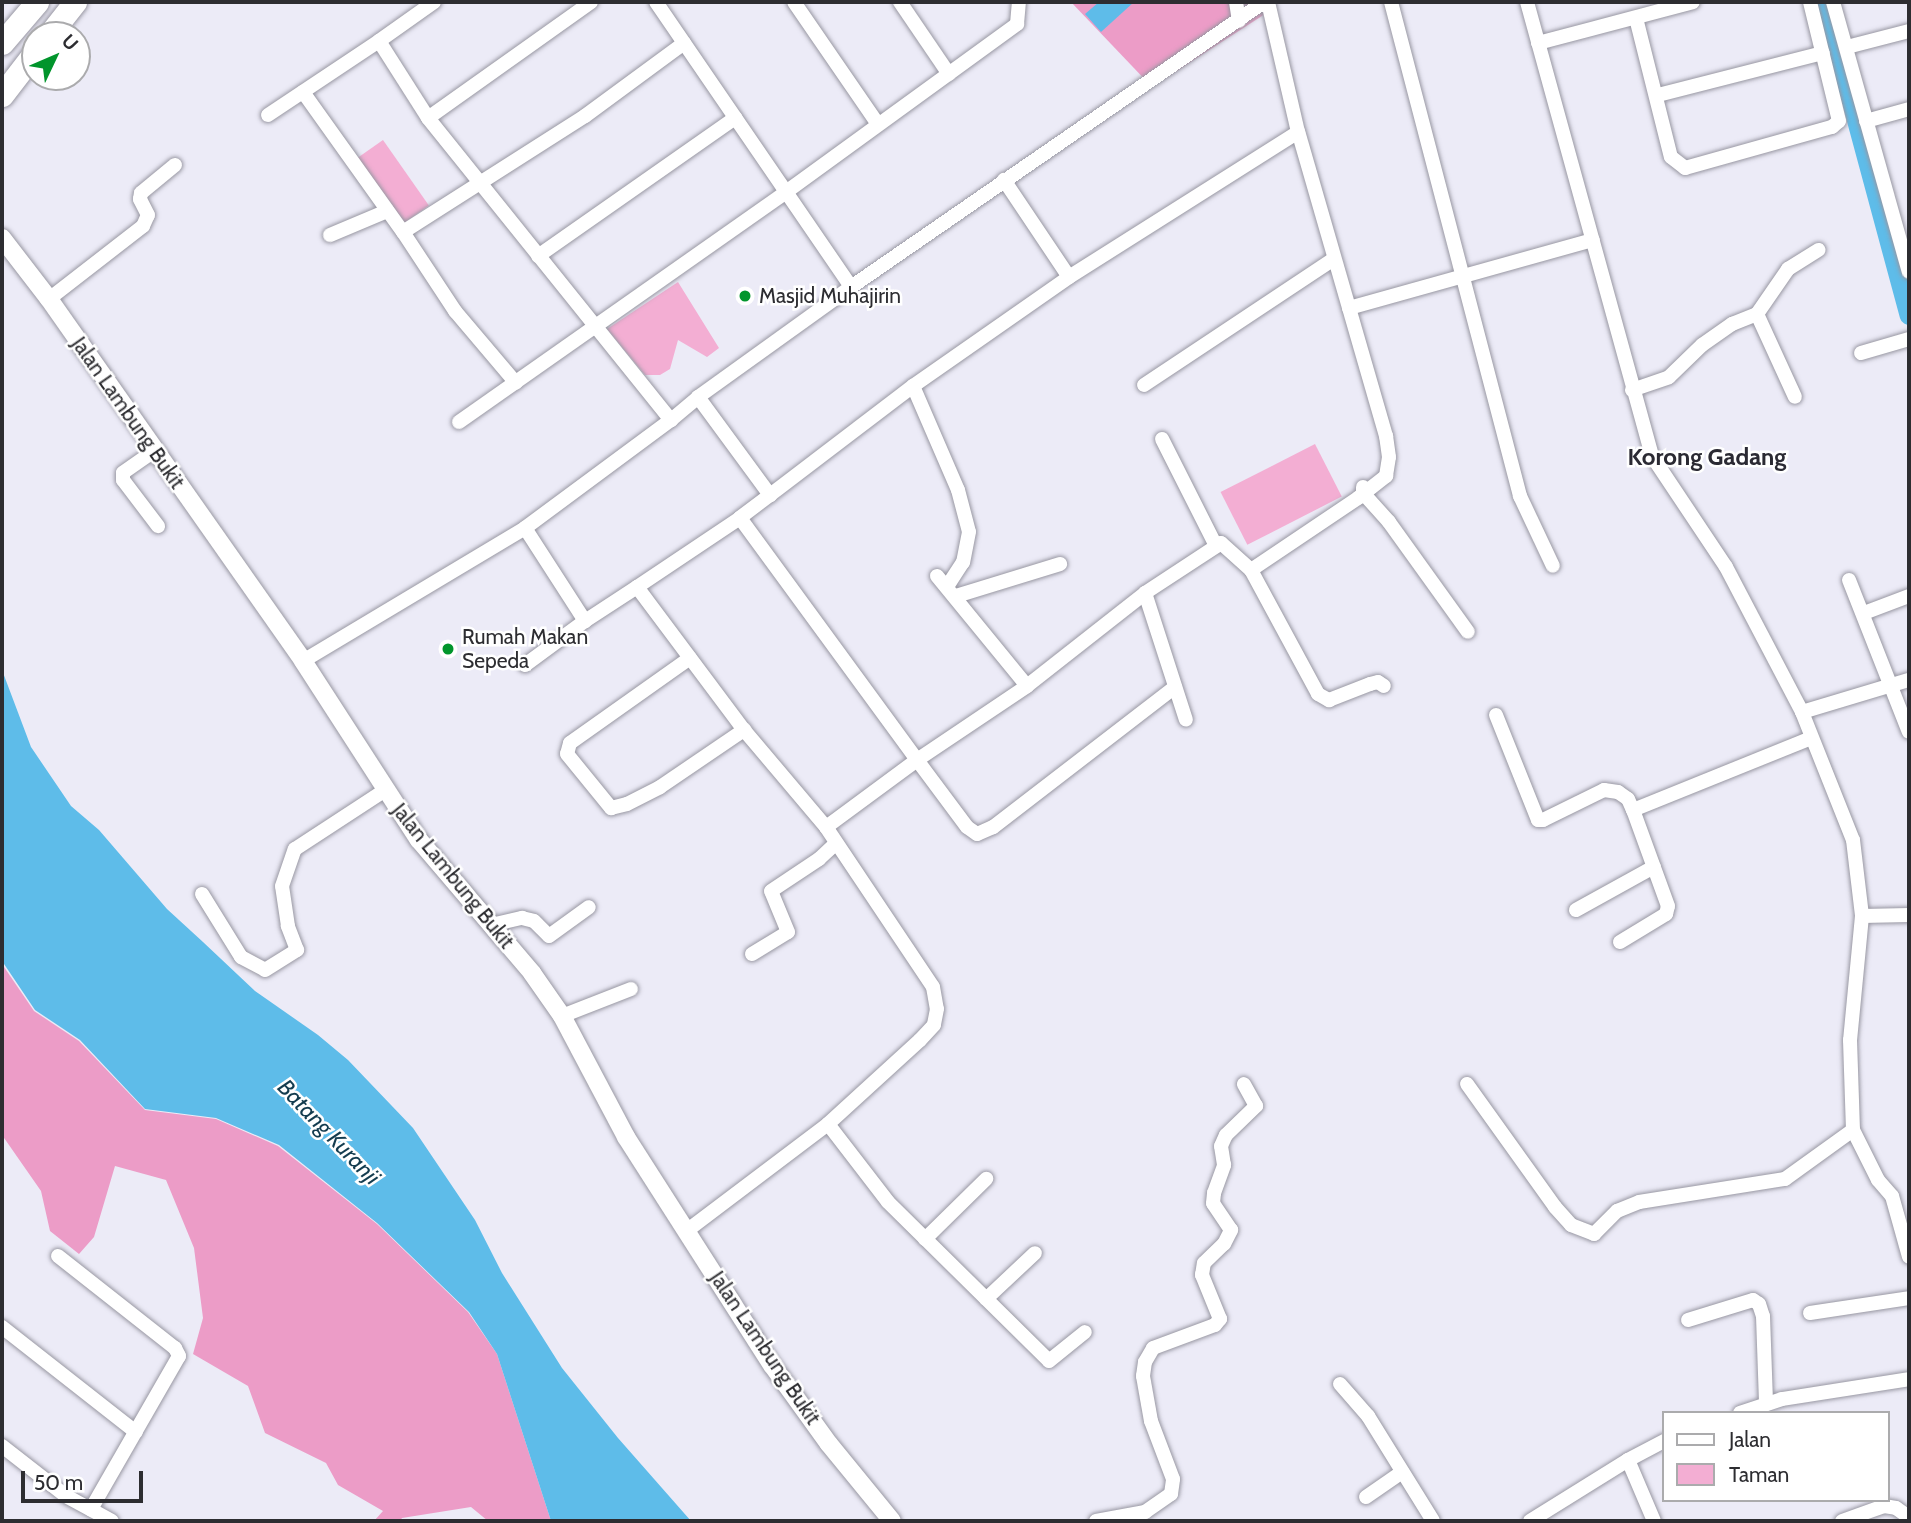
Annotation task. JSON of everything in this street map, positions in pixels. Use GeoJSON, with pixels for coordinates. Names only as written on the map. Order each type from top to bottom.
{"type":"FeatureCollection","features":[{"type":"Feature","properties":{"kind":"highway"},"geometry":{"type":"LineString","coordinates":[[2,43],[37,2]]}},
{"type":"Feature","properties":{"kind":"highway"},"geometry":{"type":"LineString","coordinates":[[60,21],[75,2]]}},
{"type":"Feature","properties":{"kind":"highway"},"geometry":{"type":"LineString","coordinates":[[2,95],[21,70]]}},
{"type":"Feature","properties":{"kind":"street"},"geometry":{"type":"LineString","coordinates":[[268,116],[434,2]]}},
{"type":"Feature","properties":{"kind":"street"},"geometry":{"type":"LineString","coordinates":[[428,118],[591,2]]}},
{"type":"Feature","properties":{"kind":"street"},"geometry":{"type":"LineString","coordinates":[[656,2],[851,287]]}},
{"type":"Feature","properties":{"kind":"street"},"geometry":{"type":"LineString","coordinates":[[794,2],[878,124]]}},
{"type":"Feature","properties":{"kind":"street"},"geometry":{"type":"LineString","coordinates":[[900,2],[949,74]]}},
{"type":"Feature","properties":{"kind":"street"},"geometry":{"type":"LineString","coordinates":[[459,422],[786,192],[1017,24],[1019,2]]}},
{"type":"Feature","properties":{"kind":"street"},"geometry":{"type":"LineString","coordinates":[[1236,2],[1240,21]]}},
{"type":"Feature","properties":{"kind":"street"},"geometry":{"type":"LineString","coordinates":[[303,661],[525,528],[698,397],[851,287],[1266,2],[1298,132],[1386,436],[1389,457],[1386,475],[1251,570]]}},
{"type":"Feature","properties":{"kind":"street"},"geometry":{"type":"LineString","coordinates":[[1391,2],[1520,496],[1553,566]]}},
{"type":"Feature","properties":{"kind":"street"},"geometry":{"type":"LineString","coordinates":[[1527,2],[1652,456],[1726,567],[1802,712],[1853,840],[1862,916],[1850,1040],[1853,1130],[1878,1180],[1892,1196],[1909,1257]]}},
{"type":"Feature","properties":{"kind":"street"},"geometry":{"type":"LineString","coordinates":[[1538,43],[1693,2]]}},
{"type":"Feature","properties":{"kind":"street"},"geometry":{"type":"LineString","coordinates":[[1636,18],[1658,96],[1671,158],[1685,168],[1767,148],[1832,127],[1839,121],[1810,2]]}},
{"type":"Feature","properties":{"kind":"street"},"geometry":{"type":"LineString","coordinates":[[1833,2],[1909,272]]}},
{"type":"Feature","properties":{"kind":"street"},"geometry":{"type":"LineString","coordinates":[[1847,47],[1909,31]]}},
{"type":"Feature","properties":{"kind":"street"},"geometry":{"type":"LineString","coordinates":[[379,41],[428,118],[671,420]]}},
{"type":"Feature","properties":{"kind":"street"},"geometry":{"type":"LineString","coordinates":[[403,232],[585,116],[684,43]]}},
{"type":"Feature","properties":{"kind":"street"},"geometry":{"type":"LineString","coordinates":[[1658,96],[1824,53]]}},
{"type":"Feature","properties":{"kind":"street"},"geometry":{"type":"LineString","coordinates":[[303,92],[403,232],[455,311],[516,383]]}},
{"type":"Feature","properties":{"kind":"street"},"geometry":{"type":"LineString","coordinates":[[1866,121],[1909,109]]}},
{"type":"Feature","properties":{"kind":"street"},"geometry":{"type":"LineString","coordinates":[[538,256],[735,118]]}},
{"type":"Feature","properties":{"kind":"street"},"geometry":{"type":"LineString","coordinates":[[525,665],[585,621],[740,518],[913,386],[1069,277],[1298,132]]}},
{"type":"Feature","properties":{"kind":"street"},"geometry":{"type":"LineString","coordinates":[[49,299],[143,226],[148,215],[142,205],[141,193],[175,165]]}},
{"type":"Feature","properties":{"kind":"street"},"geometry":{"type":"LineString","coordinates":[[1004,180],[1069,277]]}},
{"type":"Feature","properties":{"kind":"street"},"geometry":{"type":"LineString","coordinates":[[330,234],[387,211]]}},
{"type":"Feature","properties":{"kind":"street","name":"Jalan Lambung Bukit"},"geometry":{"type":"LineString","coordinates":[[2,238],[49,299],[303,661],[384,790],[419,840],[533,973],[562,1016],[626,1137],[772,1365],[830,1444],[892,1521]]}},
{"type":"Feature","properties":{"kind":"street"},"geometry":{"type":"LineString","coordinates":[[1349,308],[1593,240]]}},
{"type":"Feature","properties":{"kind":"street"},"geometry":{"type":"LineString","coordinates":[[1632,390],[1669,377],[1702,345],[1732,324],[1757,314],[1788,269],[1819,250]]}},
{"type":"Feature","properties":{"kind":"street"},"geometry":{"type":"LineString","coordinates":[[1144,385],[1334,259]]}},
{"type":"Feature","properties":{"kind":"street"},"geometry":{"type":"LineString","coordinates":[[1757,314],[1796,397]]}},
{"type":"Feature","properties":{"kind":"street"},"geometry":{"type":"LineString","coordinates":[[1861,353],[1906,340]]}},
{"type":"Feature","properties":{"kind":"street"},"geometry":{"type":"LineString","coordinates":[[913,386],[958,490],[969,532],[963,562],[952,592]]}},
{"type":"Feature","properties":{"kind":"street"},"geometry":{"type":"LineString","coordinates":[[698,397],[770,495]]}},
{"type":"Feature","properties":{"kind":"street"},"geometry":{"type":"LineString","coordinates":[[1162,439],[1216,546]]}},
{"type":"Feature","properties":{"kind":"street"},"geometry":{"type":"LineString","coordinates":[[154,452],[123,473],[123,480],[158,526]]}},
{"type":"Feature","properties":{"kind":"street"},"geometry":{"type":"LineString","coordinates":[[1363,489],[1468,632]]}},
{"type":"Feature","properties":{"kind":"street"},"geometry":{"type":"LineString","coordinates":[[740,518],[967,827],[977,834],[993,827],[1175,687]]}},
{"type":"Feature","properties":{"kind":"street"},"geometry":{"type":"LineString","coordinates":[[525,528],[585,621]]}},
{"type":"Feature","properties":{"kind":"street"},"geometry":{"type":"LineString","coordinates":[[826,827],[917,760],[1027,686],[1145,593],[1221,543],[1251,570],[1318,694],[1329,700],[1370,684],[1378,682],[1384,686]]}},
{"type":"Feature","properties":{"kind":"street"},"geometry":{"type":"LineString","coordinates":[[952,592],[1060,564]]}},
{"type":"Feature","properties":{"kind":"street"},"geometry":{"type":"LineString","coordinates":[[937,576],[1027,686]]}},
{"type":"Feature","properties":{"kind":"street"},"geometry":{"type":"LineString","coordinates":[[1849,580],[1909,732]]}},
{"type":"Feature","properties":{"kind":"street"},"geometry":{"type":"LineString","coordinates":[[637,587],[744,730],[826,827],[933,987],[937,1009],[934,1025],[920,1040],[828,1124],[688,1230]]}},
{"type":"Feature","properties":{"kind":"street"},"geometry":{"type":"LineString","coordinates":[[1145,593],[1186,720]]}},
{"type":"Feature","properties":{"kind":"street"},"geometry":{"type":"LineString","coordinates":[[1864,613],[1909,596]]}},
{"type":"Feature","properties":{"kind":"street"},"geometry":{"type":"LineString","coordinates":[[690,658],[570,743],[567,754],[611,808],[627,804],[660,787],[744,730]]}},
{"type":"Feature","properties":{"kind":"street"},"geometry":{"type":"LineString","coordinates":[[1802,712],[1909,680]]}},
{"type":"Feature","properties":{"kind":"street"},"geometry":{"type":"LineString","coordinates":[[1496,715],[1538,820],[1604,790],[1618,792],[1628,799],[1668,906],[1666,914],[1620,943]]}},
{"type":"Feature","properties":{"kind":"street"},"geometry":{"type":"LineString","coordinates":[[1633,810],[1811,738]]}},
{"type":"Feature","properties":{"kind":"street"},"geometry":{"type":"LineString","coordinates":[[202,894],[241,957],[265,970],[297,950],[288,926],[282,886],[295,849],[384,790]]}},
{"type":"Feature","properties":{"kind":"street"},"geometry":{"type":"LineString","coordinates":[[752,954],[788,932],[771,891],[819,859],[836,844]]}},
{"type":"Feature","properties":{"kind":"street"},"geometry":{"type":"LineString","coordinates":[[1576,910],[1654,867]]}},
{"type":"Feature","properties":{"kind":"street"},"geometry":{"type":"LineString","coordinates":[[491,925],[522,918],[534,921],[549,936],[589,907]]}},
{"type":"Feature","properties":{"kind":"street"},"geometry":{"type":"LineString","coordinates":[[1862,916],[1909,915]]}},
{"type":"Feature","properties":{"kind":"street"},"geometry":{"type":"LineString","coordinates":[[562,1016],[631,989]]}},
{"type":"Feature","properties":{"kind":"street"},"geometry":{"type":"LineString","coordinates":[[1096,1521],[1145,1512],[1171,1494],[1173,1479],[1151,1422],[1143,1377],[1145,1362],[1153,1348],[1215,1325],[1220,1320],[1202,1275],[1204,1263],[1224,1244],[1231,1230],[1213,1203],[1224,1166],[1221,1146],[1226,1135],[1256,1106],[1244,1084]]}},
{"type":"Feature","properties":{"kind":"street"},"geometry":{"type":"LineString","coordinates":[[1467,1084],[1555,1207],[1571,1225],[1594,1234],[1617,1211],[1639,1202],[1784,1179],[1853,1130]]}},
{"type":"Feature","properties":{"kind":"street"},"geometry":{"type":"LineString","coordinates":[[828,1124],[888,1202],[1049,1361],[1085,1332]]}},
{"type":"Feature","properties":{"kind":"street"},"geometry":{"type":"LineString","coordinates":[[925,1239],[986,1179]]}},
{"type":"Feature","properties":{"kind":"street"},"geometry":{"type":"LineString","coordinates":[[986,1299],[1035,1253]]}},
{"type":"Feature","properties":{"kind":"street"},"geometry":{"type":"LineString","coordinates":[[58,1256],[178,1352],[178,1361],[91,1509]]}},
{"type":"Feature","properties":{"kind":"street"},"geometry":{"type":"LineString","coordinates":[[1810,1313],[1909,1298]]}},
{"type":"Feature","properties":{"kind":"street"},"geometry":{"type":"LineString","coordinates":[[1688,1320],[1753,1300],[1759,1304],[1763,1316],[1766,1404]]}},
{"type":"Feature","properties":{"kind":"street"},"geometry":{"type":"LineString","coordinates":[[2,1327],[135,1432]]}},
{"type":"Feature","properties":{"kind":"street"},"geometry":{"type":"LineString","coordinates":[[1746,1411],[1850,1386],[1909,1379]]}},
{"type":"Feature","properties":{"kind":"street"},"geometry":{"type":"LineString","coordinates":[[1340,1384],[1368,1416],[1433,1521]]}},
{"type":"Feature","properties":{"kind":"street"},"geometry":{"type":"LineString","coordinates":[[1530,1521],[1662,1442]]}},
{"type":"Feature","properties":{"kind":"street"},"geometry":{"type":"LineString","coordinates":[[2,1446],[66,1496],[112,1521]]}},
{"type":"Feature","properties":{"kind":"street"},"geometry":{"type":"LineString","coordinates":[[1628,1460],[1654,1521]]}},
{"type":"Feature","properties":{"kind":"street"},"geometry":{"type":"LineString","coordinates":[[1366,1497],[1402,1472]]}},
{"type":"Feature","properties":{"kind":"street"},"geometry":{"type":"LineString","coordinates":[[1842,1521],[1884,1506],[1896,1508],[1909,1517]]}},
{"type":"Feature","properties":{"kind":"green space"},"geometry":{"type":"Polygon","coordinates":[[[383,140],[429,206],[402,224],[356,159],[383,140]]]}},
{"type":"Feature","properties":{"kind":"green space"},"geometry":{"type":"Polygon","coordinates":[[[678,282],[719,348],[707,357],[678,340],[670,369],[660,375],[645,375],[607,329],[678,282]]]}},
{"type":"Feature","properties":{"kind":"green space"},"geometry":{"type":"Polygon","coordinates":[[[1315,444],[1342,497],[1247,545],[1221,492],[1315,444]]]}},
{"type":"Feature","properties":{"kind":"shaded area"},"geometry":{"type":"Polygon","coordinates":[[[1071,2],[1265,2],[1268,12],[1152,87],[1071,2]]]}},
{"type":"Feature","properties":{"kind":"shaded area"},"geometry":{"type":"Polygon","coordinates":[[[2,964],[34,1011],[79,1041],[145,1110],[216,1119],[278,1146],[377,1224],[468,1312],[497,1354],[551,1521],[488,1521],[471,1507],[402,1518],[400,1521],[374,1521],[383,1511],[338,1485],[326,1463],[265,1433],[248,1386],[193,1354],[203,1318],[194,1248],[166,1180],[115,1166],[94,1237],[79,1254],[50,1231],[41,1191],[2,1135],[2,964]]]}},
{"type":"Feature","properties":{"kind":"water"},"geometry":{"type":"Polygon","coordinates":[[[1099,2],[1134,2],[1101,32],[1085,14],[1099,2]]]}},
{"type":"Feature","properties":{"kind":"water","name":"Batang Kuranji"},"geometry":{"type":"Polygon","coordinates":[[[2,670],[31,747],[71,806],[99,830],[167,909],[255,991],[318,1035],[348,1060],[413,1128],[475,1220],[502,1273],[562,1368],[618,1438],[691,1521],[551,1521],[497,1354],[469,1312],[377,1223],[279,1145],[216,1118],[145,1109],[80,1040],[35,1010],[2,961],[2,670]]]}},
{"type":"Feature","properties":{"kind":"waterway"},"geometry":{"type":"LineString","coordinates":[[1824,2],[1909,316]]}},
{"type":"Feature","properties":{"kind":"place","name":"Masjid Muhajirin"},"geometry":{"type":"Point","coordinates":[745,296]}},
{"type":"Feature","properties":{"kind":"place","name":"Rumah Makan Sepeda"},"geometry":{"type":"Point","coordinates":[448,649]}},
{"type":"Feature","properties":{"kind":"district","name":"Korong Gadang"},"geometry":{"type":"Point","coordinates":[1707,457]}}]}
